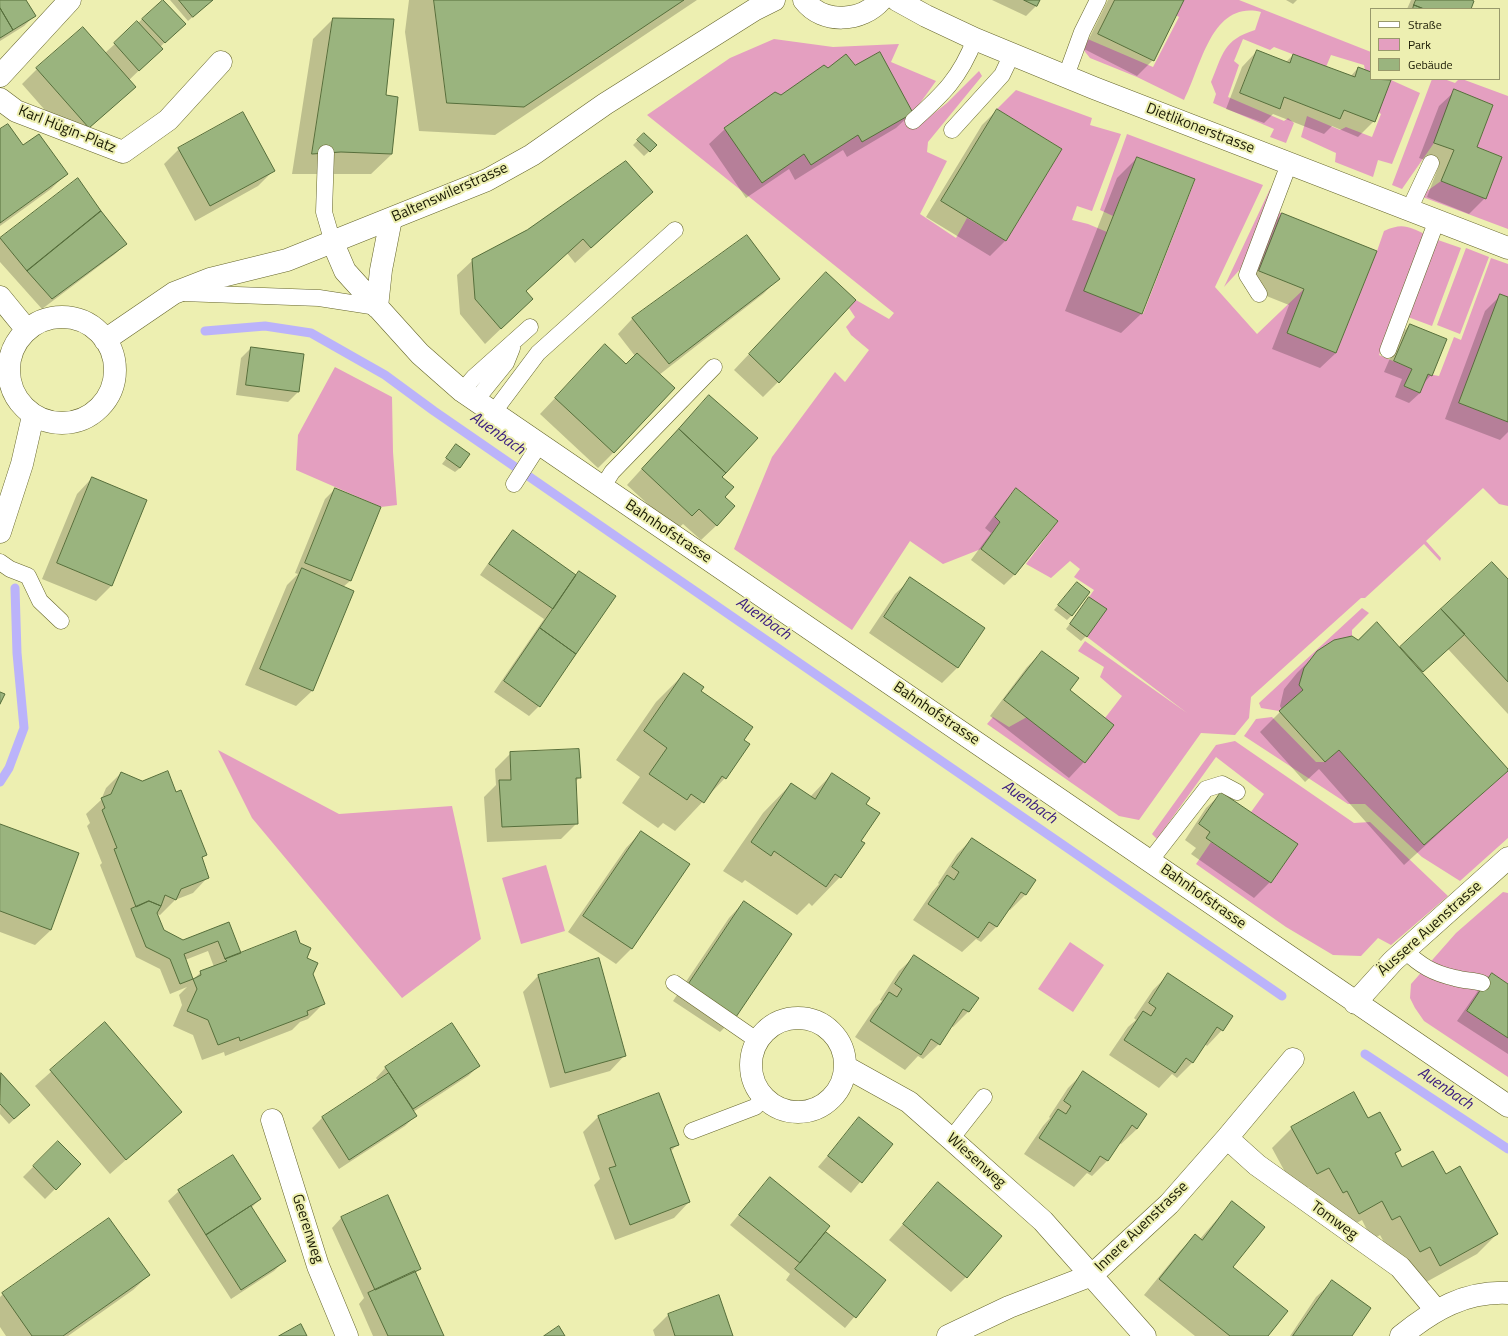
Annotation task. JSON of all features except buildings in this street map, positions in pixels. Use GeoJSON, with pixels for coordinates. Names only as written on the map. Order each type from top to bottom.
{"type":"FeatureCollection","features":[{"type":"Feature","properties":{"kind":"street","name":"Baltenswilerstrasse"},"geometry":{"type":"LineString","coordinates":[[106,340],[174,293],[210,279],[287,260],[391,220],[487,180],[532,155],[605,104],[754,10],[774,0]]}},
{"type":"Feature","properties":{"kind":"street"},"geometry":{"type":"LineString","coordinates":[[804,0],[818,12],[832,17],[848,18],[863,14],[876,6],[881,0]]}},
{"type":"Feature","properties":{"kind":"street","name":"Dietlikonerstrasse"},"geometry":{"type":"LineString","coordinates":[[897,0],[975,39],[1066,76],[1508,248]]}},
{"type":"Feature","properties":{"kind":"street"},"geometry":{"type":"LineString","coordinates":[[0,76],[63,4]]}},
{"type":"Feature","properties":{"kind":"street","name":"Karl Hügin-Platz"},"geometry":{"type":"LineString","coordinates":[[0,99],[16,111],[123,152],[168,120],[221,62]]}},
{"type":"Feature","properties":{"kind":"street"},"geometry":{"type":"LineString","coordinates":[[377,307],[381,270],[391,220]]}},
{"type":"Feature","properties":{"kind":"street","name":"Bahnhofstrasse"},"geometry":{"type":"LineString","coordinates":[[333,243],[345,271],[420,354],[536,450],[602,488],[1508,1106]]}},
{"type":"Feature","properties":{"kind":"street"},"geometry":{"type":"LineString","coordinates":[[0,297],[27,330]]}},
{"type":"Feature","properties":{"kind":"street"},"geometry":{"type":"LineString","coordinates":[[58,317],[74,318],[89,325],[106,340],[112,351],[115,369],[113,386],[105,403],[94,414],[79,421],[64,424],[48,422],[33,416],[21,405],[12,391],[8,374],[10,358],[16,342],[27,330],[46,320],[58,317]]}},
{"type":"Feature","properties":{"kind":"street"},"geometry":{"type":"LineString","coordinates":[[0,532],[22,464],[33,416]]}},
{"type":"Feature","properties":{"kind":"street","name":"Äussere Auenstrasse"},"geometry":{"type":"LineString","coordinates":[[1355,1003],[1378,976],[1404,950],[1508,858]]}},
{"type":"Feature","properties":{"kind":"street"},"geometry":{"type":"LineString","coordinates":[[808,1019],[824,1025],[836,1036],[843,1050],[846,1067],[841,1086],[831,1099],[818,1108],[804,1112],[788,1111],[773,1105],[758,1089],[752,1073],[751,1063],[753,1051],[758,1041],[769,1028],[784,1020],[808,1019]]}},
{"type":"Feature","properties":{"kind":"street","name":"Innere Auenstrasse"},"geometry":{"type":"LineString","coordinates":[[948,1336],[1009,1307],[1092,1275],[1169,1204],[1227,1138],[1292,1059]]}},
{"type":"Feature","properties":{"kind":"street","name":"Wiesenweg"},"geometry":{"type":"LineString","coordinates":[[846,1067],[909,1102],[1043,1221],[1145,1336]]}},
{"type":"Feature","properties":{"kind":"street","name":"Geerenweg"},"geometry":{"type":"LineString","coordinates":[[272,1120],[318,1266],[346,1336]]}},
{"type":"Feature","properties":{"kind":"street","name":"Tomweg"},"geometry":{"type":"LineString","coordinates":[[1227,1138],[1264,1170],[1400,1267],[1436,1310]]}},
{"type":"Feature","properties":{"kind":"street"},"geometry":{"type":"LineString","coordinates":[[1401,1336],[1436,1310],[1466,1297],[1495,1293],[1508,1293]]}},
{"type":"Feature","properties":{"kind":"lane"},"geometry":{"type":"LineString","coordinates":[[1066,76],[1082,32],[1098,0]]}},
{"type":"Feature","properties":{"kind":"lane"},"geometry":{"type":"LineString","coordinates":[[913,121],[945,93],[967,60],[975,39]]}},
{"type":"Feature","properties":{"kind":"lane"},"geometry":{"type":"LineString","coordinates":[[952,130],[1002,74],[1012,54]]}},
{"type":"Feature","properties":{"kind":"lane"},"geometry":{"type":"LineString","coordinates":[[326,153],[324,212],[333,243]]}},
{"type":"Feature","properties":{"kind":"lane"},"geometry":{"type":"LineString","coordinates":[[1409,210],[1431,163]]}},
{"type":"Feature","properties":{"kind":"lane"},"geometry":{"type":"LineString","coordinates":[[1258,294],[1247,275],[1289,164]]}},
{"type":"Feature","properties":{"kind":"lane"},"geometry":{"type":"LineString","coordinates":[[1388,350],[1437,220]]}},
{"type":"Feature","properties":{"kind":"lane"},"geometry":{"type":"LineString","coordinates":[[477,401],[538,353],[675,230]]}},
{"type":"Feature","properties":{"kind":"lane"},"geometry":{"type":"LineString","coordinates":[[174,293],[319,298],[377,307]]}},
{"type":"Feature","properties":{"kind":"lane"},"geometry":{"type":"LineString","coordinates":[[477,401],[474,377],[530,327]]}},
{"type":"Feature","properties":{"kind":"lane"},"geometry":{"type":"LineString","coordinates":[[602,488],[612,472],[714,367]]}},
{"type":"Feature","properties":{"kind":"lane"},"geometry":{"type":"LineString","coordinates":[[514,484],[536,450]]}},
{"type":"Feature","properties":{"kind":"lane"},"geometry":{"type":"LineString","coordinates":[[0,562],[10,569],[28,576],[40,602],[61,621]]}},
{"type":"Feature","properties":{"kind":"lane"},"geometry":{"type":"LineString","coordinates":[[1150,861],[1206,789],[1222,784],[1237,792]]}},
{"type":"Feature","properties":{"kind":"lane"},"geometry":{"type":"LineString","coordinates":[[1404,950],[1419,965],[1435,972],[1457,979],[1473,980],[1482,983]]}},
{"type":"Feature","properties":{"kind":"lane"},"geometry":{"type":"LineString","coordinates":[[674,983],[758,1041]]}},
{"type":"Feature","properties":{"kind":"lane"},"geometry":{"type":"LineString","coordinates":[[692,1130],[755,1106],[765,1097]]}},
{"type":"Feature","properties":{"kind":"lane"},"geometry":{"type":"LineString","coordinates":[[951,1139],[984,1097]]}},
{"type":"Feature","properties":{"kind":"green space"},"geometry":{"type":"Polygon","coordinates":[[[1176,0],[1239,0],[1370,52],[1370,72],[1365,70],[1364,65],[1331,55],[1326,67],[1274,47],[1270,50],[1243,39],[1234,61],[1239,65],[1228,97],[1284,121],[1288,118],[1294,123],[1286,143],[1270,137],[1274,129],[1213,103],[1216,94],[1211,82],[1222,56],[1230,43],[1236,38],[1255,30],[1261,12],[1244,11],[1230,16],[1219,26],[1210,40],[1184,100],[1137,77],[1090,58],[1078,43],[1083,37],[1153,67],[1179,17],[1170,11],[1176,0]]]}},
{"type":"Feature","properties":{"kind":"green space"},"geometry":{"type":"Polygon","coordinates":[[[774,39],[833,47],[899,44],[891,62],[936,81],[913,113],[906,117],[914,129],[947,103],[979,71],[982,76],[928,142],[927,152],[947,161],[920,214],[956,238],[967,218],[1006,241],[1062,149],[997,109],[1016,90],[1092,118],[1090,125],[1121,134],[1092,211],[1077,206],[1072,220],[1088,224],[1107,232],[1085,291],[1143,314],[1195,180],[1137,157],[1113,216],[1100,210],[1127,134],[1263,185],[1215,287],[1257,334],[1304,289],[1287,333],[1336,353],[1384,231],[1401,226],[1427,235],[1379,355],[1412,369],[1404,386],[1420,393],[1428,374],[1439,376],[1454,337],[1461,340],[1491,258],[1508,264],[1508,297],[1500,295],[1459,403],[1508,422],[1508,506],[1499,504],[1483,488],[1426,541],[1441,558],[1440,561],[1424,544],[1365,598],[1361,598],[1251,697],[1249,718],[1235,735],[1201,733],[1139,820],[1119,816],[987,724],[993,717],[1009,727],[1027,717],[1085,763],[1105,718],[1122,696],[1100,677],[1104,667],[1078,651],[1085,641],[1187,713],[1070,624],[1094,590],[1074,577],[1080,569],[1070,561],[1051,578],[1026,564],[1058,521],[1016,488],[995,517],[1000,522],[981,549],[943,564],[910,541],[852,630],[734,549],[772,457],[835,372],[845,382],[869,350],[851,335],[846,327],[855,317],[849,308],[856,300],[889,319],[894,313],[647,115],[730,58],[774,39]]]}},
{"type":"Feature","properties":{"kind":"green space"},"geometry":{"type":"Polygon","coordinates":[[[1391,80],[1420,93],[1392,164],[1378,160],[1373,177],[1335,162],[1336,153],[1301,137],[1307,116],[1340,130],[1346,127],[1372,137],[1381,114],[1378,112],[1391,80]]]}},
{"type":"Feature","properties":{"kind":"green space"},"geometry":{"type":"Polygon","coordinates":[[[1432,80],[1447,80],[1455,83],[1458,80],[1465,80],[1508,96],[1508,229],[1420,196],[1441,181],[1486,199],[1502,157],[1477,147],[1493,105],[1455,90],[1434,143],[1402,189],[1392,185],[1432,80]]]}},
{"type":"Feature","properties":{"kind":"green space"},"geometry":{"type":"Polygon","coordinates":[[[1270,189],[1275,191],[1265,213],[1282,213],[1259,271],[1244,265],[1224,287],[1270,189]]]}},
{"type":"Feature","properties":{"kind":"green space"},"geometry":{"type":"Polygon","coordinates":[[[1438,240],[1461,248],[1432,326],[1408,317],[1438,240]]]}},
{"type":"Feature","properties":{"kind":"green space"},"geometry":{"type":"Polygon","coordinates":[[[1466,248],[1489,257],[1460,334],[1437,325],[1466,248]]]}},
{"type":"Feature","properties":{"kind":"green space"},"geometry":{"type":"Polygon","coordinates":[[[335,367],[392,397],[393,452],[397,505],[381,507],[296,470],[298,435],[335,367]]]}},
{"type":"Feature","properties":{"kind":"green space"},"geometry":{"type":"Polygon","coordinates":[[[1362,608],[1369,613],[1352,630],[1352,636],[1299,685],[1303,690],[1279,711],[1261,708],[1259,703],[1362,608]]]}},
{"type":"Feature","properties":{"kind":"green space"},"geometry":{"type":"Polygon","coordinates":[[[1272,717],[1316,762],[1325,762],[1339,750],[1424,845],[1508,771],[1508,838],[1460,881],[1422,857],[1365,804],[1348,804],[1244,736],[1256,719],[1272,717]]]}},
{"type":"Feature","properties":{"kind":"green space"},"geometry":{"type":"Polygon","coordinates":[[[1235,741],[1354,823],[1370,822],[1448,896],[1391,945],[1378,938],[1361,956],[1333,955],[1286,927],[1196,864],[1211,842],[1271,883],[1297,844],[1251,812],[1264,794],[1216,757],[1157,839],[1152,834],[1216,745],[1235,741]]]}},
{"type":"Feature","properties":{"kind":"green space"},"geometry":{"type":"Polygon","coordinates":[[[218,750],[339,814],[452,806],[481,939],[402,998],[252,818],[218,750]]]}},
{"type":"Feature","properties":{"kind":"green space"},"geometry":{"type":"Polygon","coordinates":[[[546,865],[565,931],[521,944],[502,878],[546,865]]]}},
{"type":"Feature","properties":{"kind":"green space"},"geometry":{"type":"Polygon","coordinates":[[[1503,892],[1508,893],[1508,984],[1492,973],[1467,1011],[1508,1038],[1508,1077],[1424,1021],[1410,998],[1411,984],[1456,933],[1503,892]]]}},
{"type":"Feature","properties":{"kind":"green space"},"geometry":{"type":"Polygon","coordinates":[[[1070,942],[1104,965],[1073,1012],[1038,989],[1070,942]]]}},
{"type":"Feature","properties":{"kind":"waterway","name":"Auenbach"},"geometry":{"type":"LineString","coordinates":[[205,331],[265,326],[311,333],[385,375],[434,411],[1282,996]]}},
{"type":"Feature","properties":{"kind":"waterway"},"geometry":{"type":"LineString","coordinates":[[0,782],[9,768],[24,728],[17,653],[15,588]]}},
{"type":"Feature","properties":{"kind":"waterway","name":"Auenbach"},"geometry":{"type":"LineString","coordinates":[[1365,1054],[1508,1149]]}}]}
